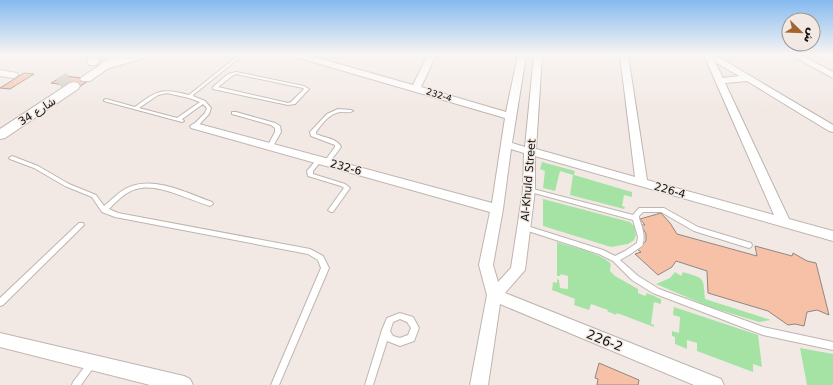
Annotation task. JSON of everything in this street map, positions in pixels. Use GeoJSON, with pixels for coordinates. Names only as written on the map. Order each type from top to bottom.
{"type":"FeatureCollection","features":[{"type":"Feature","properties":{"kind":"main road","name":"شارع 34"},"geometry":{"type":"LineString","coordinates":[[0,122],[59,84]]}},
{"type":"Feature","properties":{"kind":"main road","name":"شارع 34"},"geometry":{"type":"LineString","coordinates":[[0,135],[74,86]]}},
{"type":"Feature","properties":{"kind":"street"},"geometry":{"type":"LineString","coordinates":[[0,73],[14,75]]}},
{"type":"Feature","properties":{"kind":"street","name":"232-4"},"geometry":{"type":"LineString","coordinates":[[363,73],[510,116]]}},
{"type":"Feature","properties":{"kind":"street"},"geometry":{"type":"LineString","coordinates":[[416,88],[423,73]]}},
{"type":"Feature","properties":{"kind":"street"},"geometry":{"type":"LineString","coordinates":[[479,385],[494,295],[486,265],[497,209],[510,116],[518,73]]}},
{"type":"Feature","properties":{"kind":"street","name":"Al-Khuld Street"},"geometry":{"type":"LineString","coordinates":[[494,295],[518,270],[529,190],[530,151],[537,73]]}},
{"type":"Feature","properties":{"kind":"street"},"geometry":{"type":"LineString","coordinates":[[626,73],[640,182]]}},
{"type":"Feature","properties":{"kind":"street"},"geometry":{"type":"LineString","coordinates":[[717,73],[784,222]]}},
{"type":"Feature","properties":{"kind":"street"},"geometry":{"type":"LineString","coordinates":[[741,73],[833,129]]}},
{"type":"Feature","properties":{"kind":"street"},"geometry":{"type":"LineString","coordinates":[[720,81],[750,78]]}},
{"type":"Feature","properties":{"kind":"street","name":"232-6"},"geometry":{"type":"LineString","coordinates":[[195,126],[497,209]]}},
{"type":"Feature","properties":{"kind":"street","name":"226-4"},"geometry":{"type":"LineString","coordinates":[[507,145],[833,236]]}},
{"type":"Feature","properties":{"kind":"street","name":"226-2"},"geometry":{"type":"LineString","coordinates":[[494,295],[715,385]]}},
{"type":"Feature","properties":{"kind":"street"},"geometry":{"type":"LineString","coordinates":[[0,340],[184,385]]}},
{"type":"Feature","properties":{"kind":"lane"},"geometry":{"type":"LineString","coordinates":[[191,97],[193,92],[217,73]]}},
{"type":"Feature","properties":{"kind":"lane"},"geometry":{"type":"LineString","coordinates":[[233,74],[297,85],[306,87],[307,89],[293,103],[288,104],[215,88],[233,74]]}},
{"type":"Feature","properties":{"kind":"lane"},"geometry":{"type":"LineString","coordinates":[[136,108],[160,92],[170,91],[191,97],[204,102],[208,106],[208,111],[195,126]]}},
{"type":"Feature","properties":{"kind":"lane"},"geometry":{"type":"LineString","coordinates":[[106,100],[180,121],[204,102]]}},
{"type":"Feature","properties":{"kind":"lane"},"geometry":{"type":"LineString","coordinates":[[331,210],[346,188],[343,184],[310,175],[310,171],[338,147],[333,141],[318,138],[313,135],[313,132],[328,114],[335,110],[351,111]]}},
{"type":"Feature","properties":{"kind":"lane"},"geometry":{"type":"LineString","coordinates":[[234,113],[273,124],[278,127],[278,132],[270,147]]}},
{"type":"Feature","properties":{"kind":"lane"},"geometry":{"type":"LineString","coordinates":[[12,158],[36,167],[67,185],[94,196],[104,210],[117,215],[310,252],[321,258],[325,268],[275,385]]}},
{"type":"Feature","properties":{"kind":"lane"},"geometry":{"type":"LineString","coordinates":[[104,210],[126,191],[142,185],[156,186],[210,204]]}},
{"type":"Feature","properties":{"kind":"lane"},"geometry":{"type":"LineString","coordinates":[[529,190],[636,218]]}},
{"type":"Feature","properties":{"kind":"lane"},"geometry":{"type":"LineString","coordinates":[[615,259],[640,244],[641,237],[636,215],[641,210],[662,210],[696,229],[749,245]]}},
{"type":"Feature","properties":{"kind":"lane"},"geometry":{"type":"LineString","coordinates":[[0,303],[81,225]]}},
{"type":"Feature","properties":{"kind":"lane"},"geometry":{"type":"LineString","coordinates":[[524,227],[601,252],[615,259],[635,278],[656,291],[764,331],[833,346]]}},
{"type":"Feature","properties":{"kind":"lane"},"geometry":{"type":"LineString","coordinates":[[369,385],[386,330]]}},
{"type":"Feature","properties":{"kind":"lane"},"geometry":{"type":"LineString","coordinates":[[76,385],[93,363]]}},
{"type":"Feature","properties":{"kind":"green space"},"geometry":{"type":"Polygon","coordinates":[[[542,162],[575,171],[574,175],[632,192],[632,197],[624,195],[622,206],[625,207],[624,209],[570,195],[573,175],[560,171],[555,191],[543,188],[545,171],[540,169],[542,162]]]}},
{"type":"Feature","properties":{"kind":"green space"},"geometry":{"type":"Polygon","coordinates":[[[543,199],[630,222],[634,226],[636,235],[634,240],[628,244],[611,247],[543,226],[543,199]]]}},
{"type":"Feature","properties":{"kind":"green space"},"geometry":{"type":"Polygon","coordinates":[[[557,242],[604,258],[611,266],[610,271],[615,276],[638,289],[638,293],[645,296],[647,293],[661,299],[661,304],[654,302],[651,324],[654,325],[654,327],[617,313],[616,315],[607,311],[608,310],[591,304],[589,310],[574,305],[575,299],[552,290],[553,282],[557,283],[557,279],[559,280],[560,288],[568,289],[568,276],[561,274],[560,276],[557,276],[557,242]]]}},
{"type":"Feature","properties":{"kind":"green space"},"geometry":{"type":"Polygon","coordinates":[[[675,272],[681,276],[683,272],[700,278],[704,286],[705,299],[771,320],[759,322],[710,307],[656,284],[670,278],[675,272]]]}},
{"type":"Feature","properties":{"kind":"green space"},"geometry":{"type":"Polygon","coordinates":[[[674,307],[758,335],[762,367],[753,364],[753,372],[697,351],[697,343],[687,340],[687,349],[675,344],[675,337],[672,336],[672,331],[679,333],[680,317],[673,315],[674,307]]]}},
{"type":"Feature","properties":{"kind":"green space"},"geometry":{"type":"Polygon","coordinates":[[[800,348],[833,354],[833,385],[807,385],[800,348]]]}},
{"type":"Feature","properties":{"kind":"building"},"geometry":{"type":"Polygon","coordinates":[[[24,73],[34,74],[10,89],[0,88],[24,73]]]}},
{"type":"Feature","properties":{"kind":"building"},"geometry":{"type":"Polygon","coordinates":[[[64,76],[91,79],[79,87],[51,83],[64,76]]]}},
{"type":"Feature","properties":{"kind":"building"},"geometry":{"type":"Polygon","coordinates":[[[661,213],[677,234],[757,256],[755,246],[792,256],[793,253],[807,261],[816,263],[829,315],[817,310],[807,312],[804,326],[795,324],[788,325],[768,311],[708,293],[707,271],[676,261],[672,267],[658,275],[635,254],[641,252],[637,249],[646,241],[646,234],[641,225],[645,225],[640,219],[661,213]]]}},
{"type":"Feature","properties":{"kind":"building"},"geometry":{"type":"Polygon","coordinates":[[[599,363],[639,380],[638,385],[597,385],[598,379],[595,378],[599,363]]]}},
{"type":"Feature","properties":{"kind":"tunnel"},"geometry":{"type":"LineString","coordinates":[[59,84],[71,77]]}}]}
